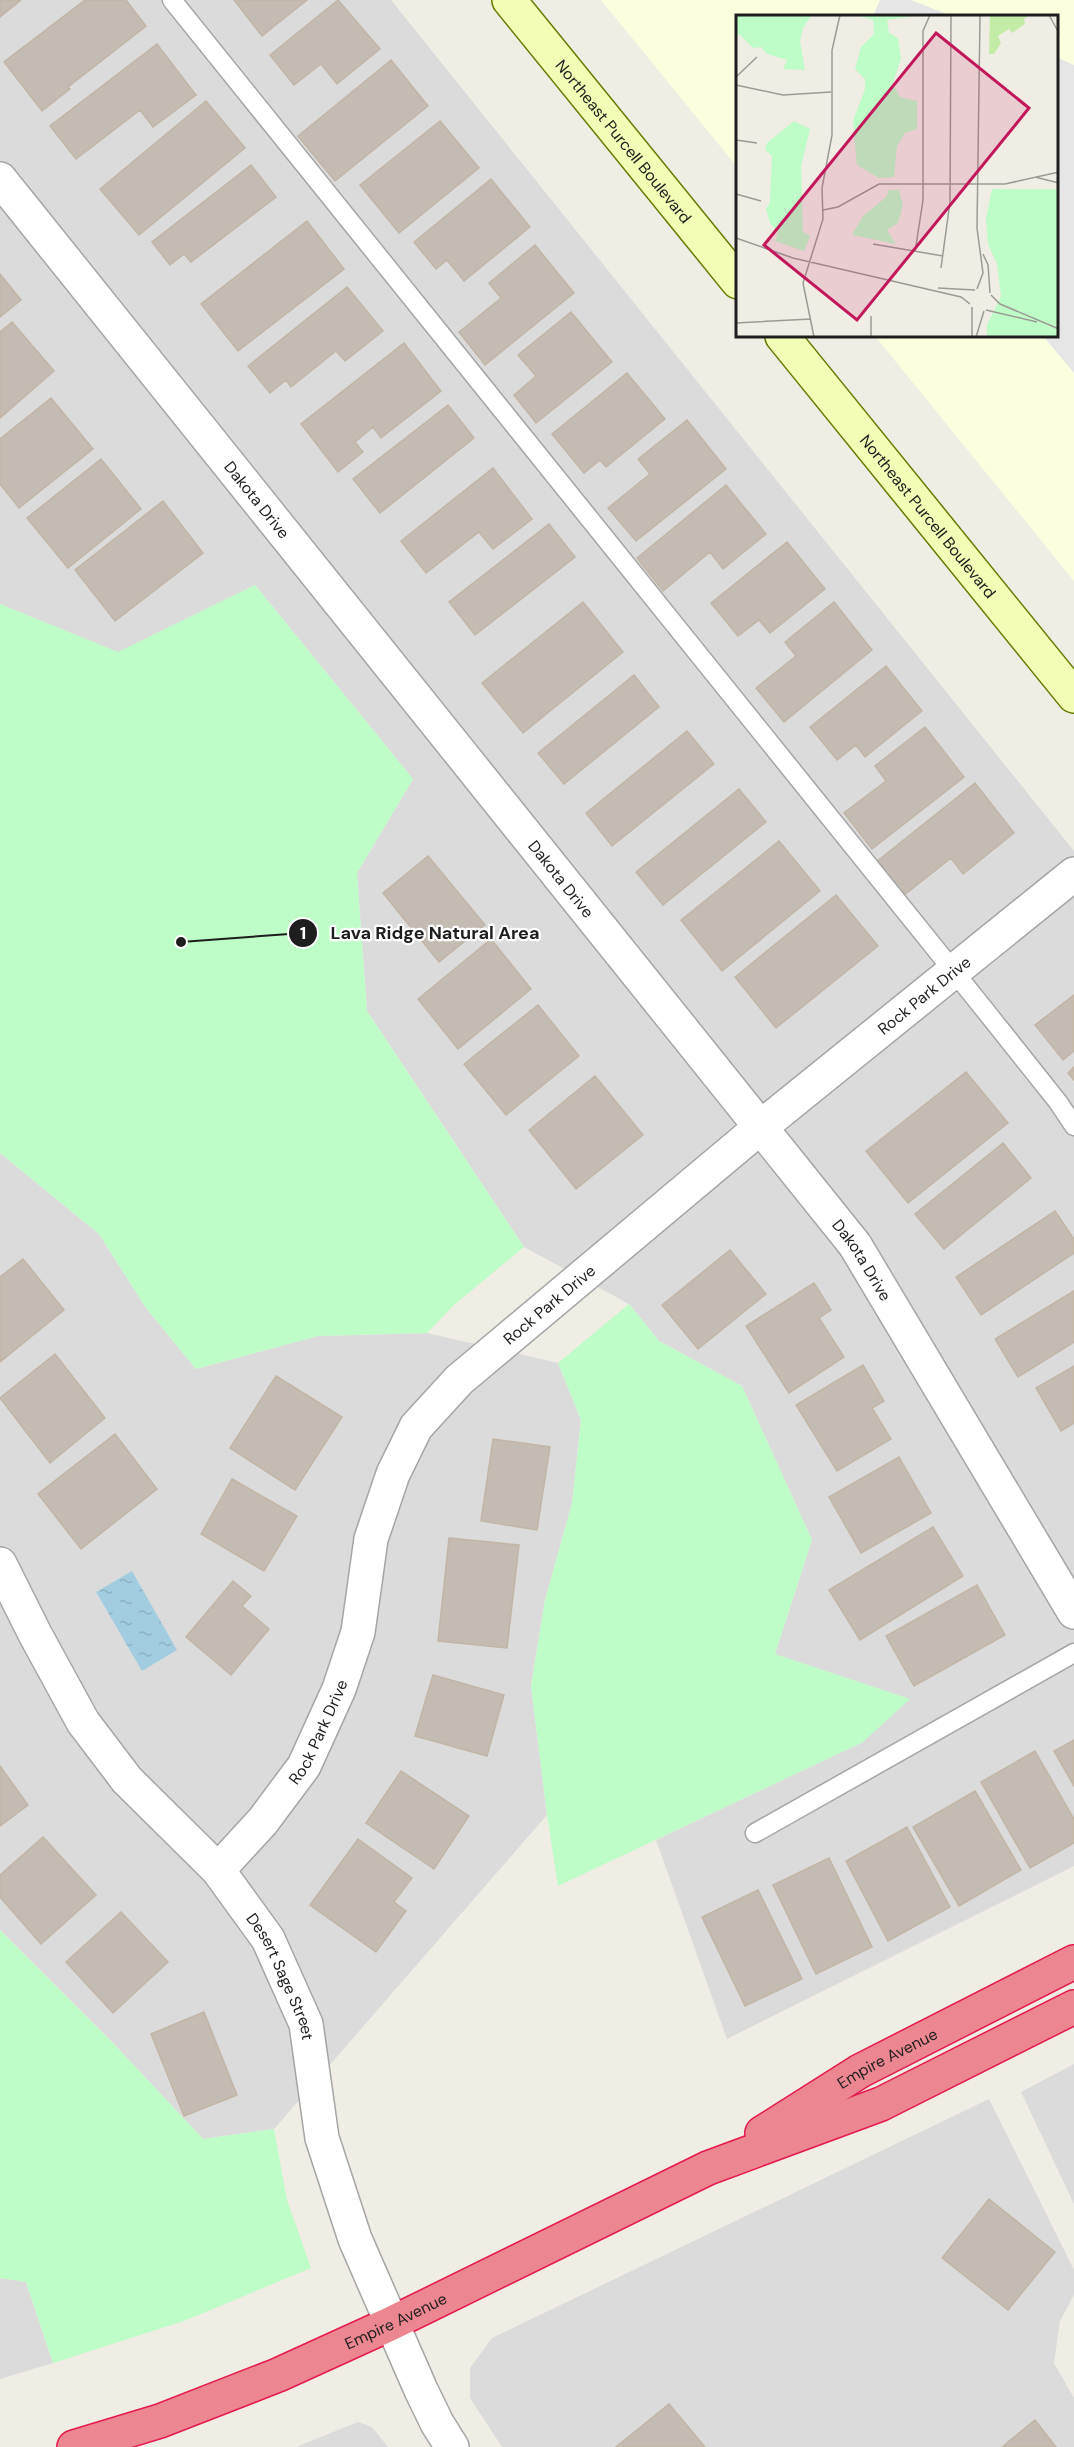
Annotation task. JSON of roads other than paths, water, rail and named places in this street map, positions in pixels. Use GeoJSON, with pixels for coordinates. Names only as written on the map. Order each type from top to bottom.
{"type":"FeatureCollection","features":[{"type":"Feature","properties":{"kind":"highway","name":"Empire Avenue"},"geometry":{"type":"LineString","coordinates":[[708,2168],[860,2071],[1074,1962]]}},
{"type":"Feature","properties":{"kind":"highway","name":"Empire Avenue"},"geometry":{"type":"LineString","coordinates":[[74,2447],[160,2421],[278,2375],[390,2324],[708,2168],[881,2104],[1074,2007]]}},
{"type":"Feature","properties":{"kind":"street","name":"Northeast Purcell Boulevard"},"geometry":{"type":"LineString","coordinates":[[509,0],[736,280]]}},
{"type":"Feature","properties":{"kind":"street","name":"Dakota Drive"},"geometry":{"type":"LineString","coordinates":[[0,179],[762,1126],[855,1245],[1074,1612]]}},
{"type":"Feature","properties":{"kind":"street","name":"Northeast Purcell Boulevard"},"geometry":{"type":"LineString","coordinates":[[784,338],[1074,696]]}},
{"type":"Feature","properties":{"kind":"street","name":"Rock Park Drive"},"geometry":{"type":"LineString","coordinates":[[218,1870],[264,1821],[304,1766],[339,1689],[358,1632],[372,1539],[393,1474],[416,1427],[459,1380],[762,1126],[1074,874]]}},
{"type":"Feature","properties":{"kind":"street","name":"Desert Sage Street"},"geometry":{"type":"LineString","coordinates":[[0,1564],[83,1722],[127,1780],[218,1870],[267,1939],[306,2024],[322,2138],[360,2251],[390,2324],[437,2423],[452,2447]]}},
{"type":"Feature","properties":{"kind":"lane"},"geometry":{"type":"LineString","coordinates":[[172,0],[954,971],[1058,1102],[1074,1126]]}},
{"type":"Feature","properties":{"kind":"lane"},"geometry":{"type":"LineString","coordinates":[[755,1833],[1074,1653]]}},
{"type":"Feature","properties":{"kind":"water"},"geometry":{"type":"Polygon","coordinates":[[[132,1571],[177,1650],[142,1671],[96,1592],[132,1571]]]}},
{"type":"Feature","properties":{"kind":"place","name":"Lava Ridge Natural Area"},"geometry":{"type":"Point","coordinates":[181,942]}}]}
